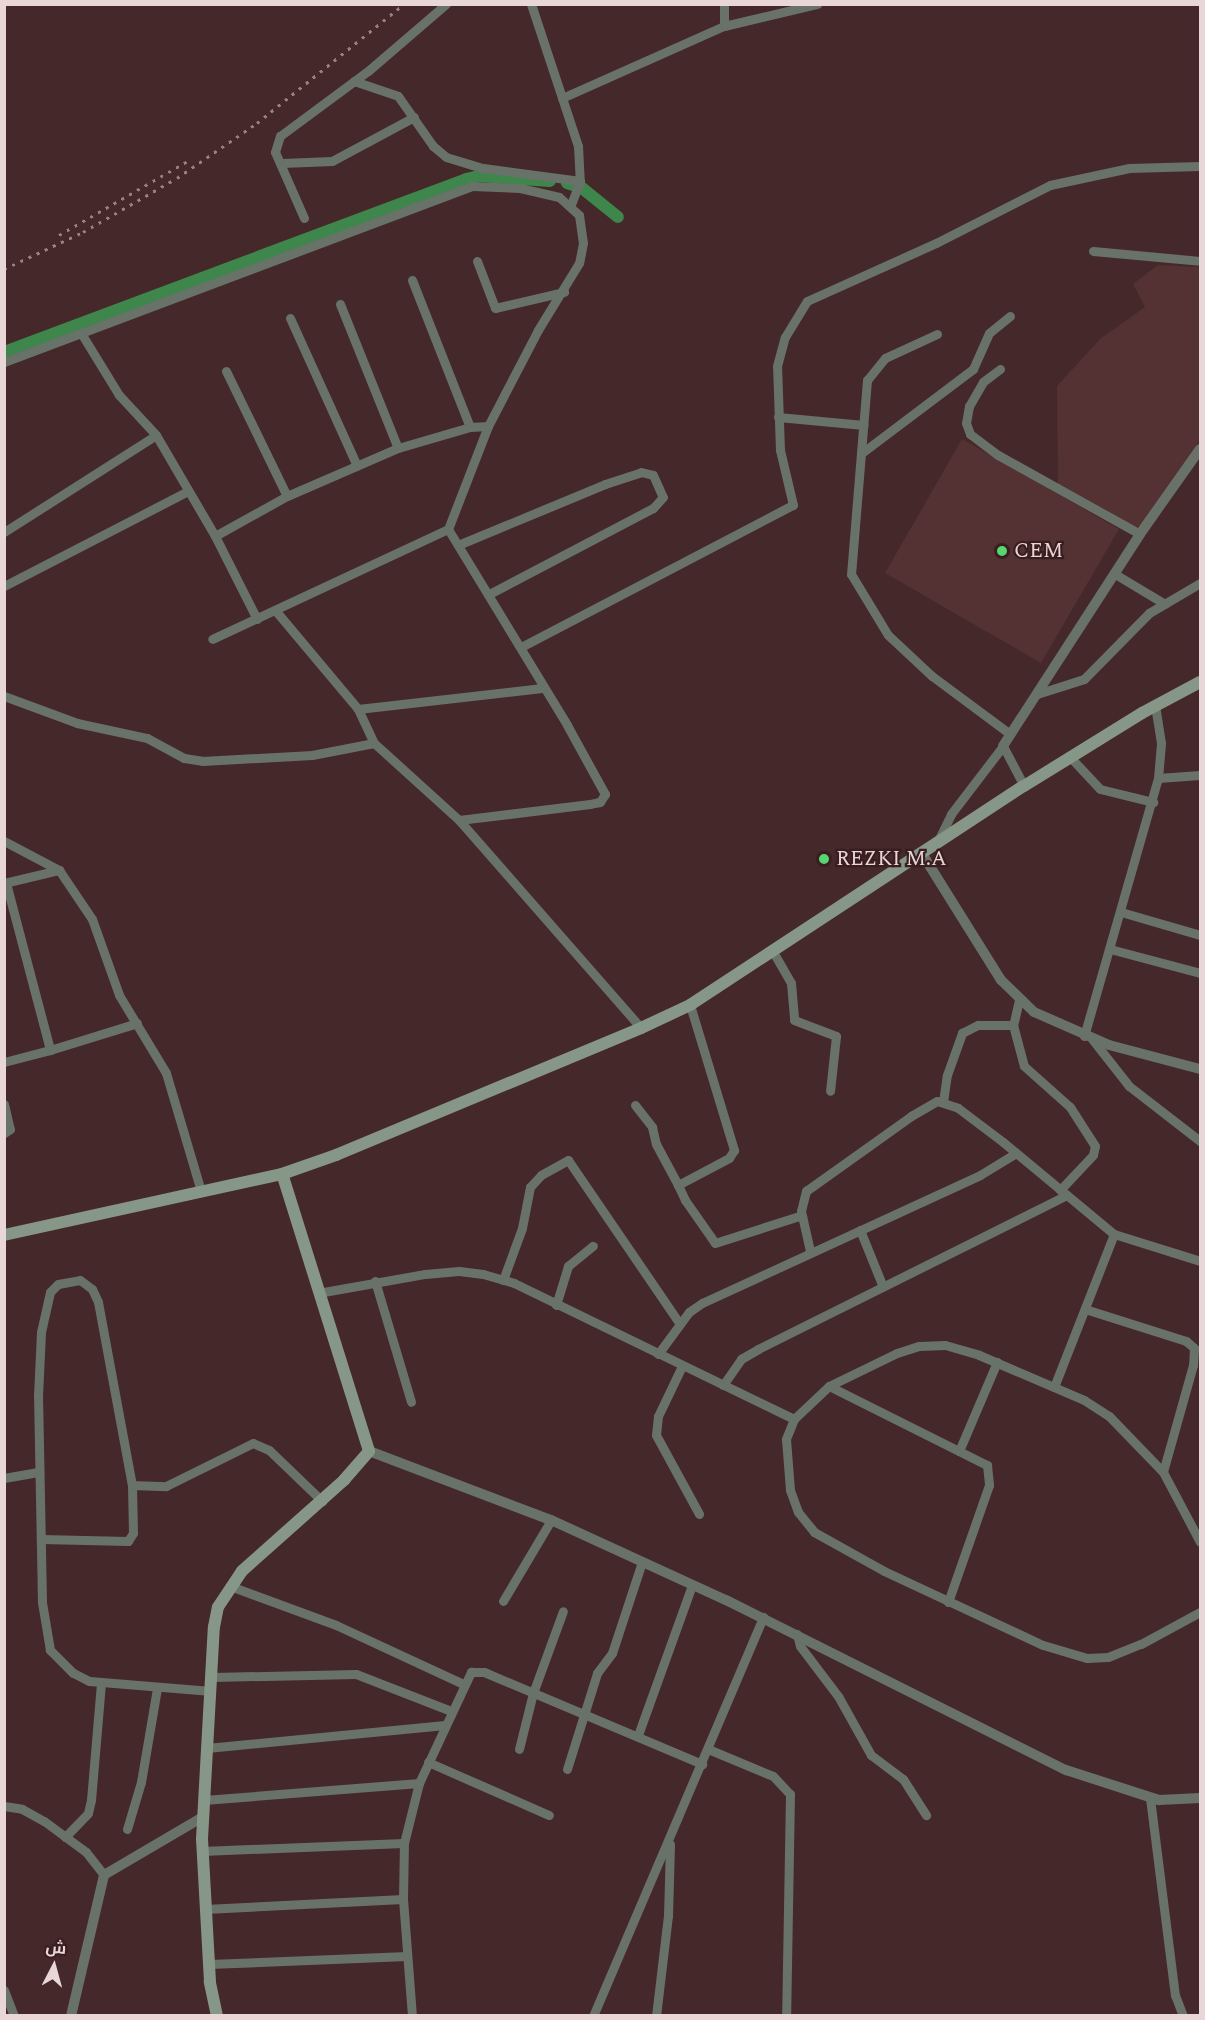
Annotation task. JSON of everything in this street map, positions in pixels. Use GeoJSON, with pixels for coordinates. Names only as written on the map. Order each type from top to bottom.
{"type":"FeatureCollection","features":[{"type":"Feature","properties":{"kind":"main road"},"geometry":{"type":"LineString","coordinates":[[4,1236],[282,1174],[336,1155],[641,1028],[690,1005],[1024,786],[1155,705],[1200,682]]}},
{"type":"Feature","properties":{"kind":"main road"},"geometry":{"type":"LineString","coordinates":[[217,2016],[209,1964],[202,1851],[214,1627],[218,1607],[230,1586],[269,1545],[322,1501],[369,1451],[282,1174]]}},
{"type":"Feature","properties":{"kind":"street"},"geometry":{"type":"LineString","coordinates":[[304,218],[282,163],[274,152],[280,136],[354,81],[446,4]]}},
{"type":"Feature","properties":{"kind":"street"},"geometry":{"type":"LineString","coordinates":[[724,4],[724,26]]}},
{"type":"Feature","properties":{"kind":"street"},"geometry":{"type":"LineString","coordinates":[[562,98],[724,26],[817,4]]}},
{"type":"Feature","properties":{"kind":"street"},"geometry":{"type":"LineString","coordinates":[[531,5],[578,146],[579,185],[571,204]]}},
{"type":"Feature","properties":{"kind":"street"},"geometry":{"type":"LineString","coordinates":[[354,81],[399,96],[433,146],[446,157],[483,168],[579,185]]}},
{"type":"Feature","properties":{"kind":"street"},"geometry":{"type":"LineString","coordinates":[[282,163],[332,161],[414,117]]}},
{"type":"Feature","properties":{"kind":"street"},"geometry":{"type":"LineString","coordinates":[[521,647],[793,505],[782,459],[778,417],[779,353],[795,317],[816,295],[936,243],[1050,185],[1129,168],[1200,166]]}},
{"type":"Feature","properties":{"kind":"street"},"geometry":{"type":"LineString","coordinates":[[4,362],[472,186],[520,188],[559,197],[571,204],[579,215],[583,243],[579,263],[564,292],[538,330],[488,426],[448,529],[212,639]]}},
{"type":"Feature","properties":{"kind":"street"},"geometry":{"type":"LineString","coordinates":[[1093,251],[1200,261]]}},
{"type":"Feature","properties":{"kind":"street"},"geometry":{"type":"LineString","coordinates":[[477,261],[495,308],[564,292]]}},
{"type":"Feature","properties":{"kind":"street"},"geometry":{"type":"LineString","coordinates":[[412,280],[470,427]]}},
{"type":"Feature","properties":{"kind":"street"},"geometry":{"type":"LineString","coordinates":[[340,304],[398,448]]}},
{"type":"Feature","properties":{"kind":"street"},"geometry":{"type":"LineString","coordinates":[[863,452],[973,369],[989,333],[1010,316]]}},
{"type":"Feature","properties":{"kind":"street"},"geometry":{"type":"LineString","coordinates":[[290,318],[357,466]]}},
{"type":"Feature","properties":{"kind":"street"},"geometry":{"type":"LineString","coordinates":[[81,333],[119,395],[156,435],[215,536],[256,619]]}},
{"type":"Feature","properties":{"kind":"street"},"geometry":{"type":"LineString","coordinates":[[937,334],[885,358],[873,368],[865,388],[863,452],[851,574],[888,634],[932,676],[1010,734]]}},
{"type":"Feature","properties":{"kind":"street"},"geometry":{"type":"LineString","coordinates":[[1000,369],[983,382],[969,406],[966,423],[970,434],[998,455],[1140,534]]}},
{"type":"Feature","properties":{"kind":"street"},"geometry":{"type":"LineString","coordinates":[[226,371],[287,496]]}},
{"type":"Feature","properties":{"kind":"street"},"geometry":{"type":"LineString","coordinates":[[778,417],[864,425]]}},
{"type":"Feature","properties":{"kind":"street"},"geometry":{"type":"LineString","coordinates":[[215,536],[287,496],[398,448],[470,427],[488,426]]}},
{"type":"Feature","properties":{"kind":"street"},"geometry":{"type":"LineString","coordinates":[[4,532],[156,435]]}},
{"type":"Feature","properties":{"kind":"street"},"geometry":{"type":"LineString","coordinates":[[938,841],[951,814],[1003,746],[1140,534],[1200,449]]}},
{"type":"Feature","properties":{"kind":"street"},"geometry":{"type":"LineString","coordinates":[[458,545],[606,484],[641,472],[653,475],[663,497],[653,508],[489,594]]}},
{"type":"Feature","properties":{"kind":"street"},"geometry":{"type":"LineString","coordinates":[[4,586],[188,491]]}},
{"type":"Feature","properties":{"kind":"street"},"geometry":{"type":"LineString","coordinates":[[448,529],[521,647],[542,688],[582,750],[603,788],[604,799],[590,804],[459,820]]}},
{"type":"Feature","properties":{"kind":"street"},"geometry":{"type":"LineString","coordinates":[[1115,574],[1164,604]]}},
{"type":"Feature","properties":{"kind":"street"},"geometry":{"type":"LineString","coordinates":[[1037,694],[1084,679],[1132,627],[1164,604],[1200,584]]}},
{"type":"Feature","properties":{"kind":"street"},"geometry":{"type":"LineString","coordinates":[[275,610],[358,708],[374,743],[459,820],[641,1028]]}},
{"type":"Feature","properties":{"kind":"street"},"geometry":{"type":"LineString","coordinates":[[358,708],[542,688]]}},
{"type":"Feature","properties":{"kind":"street"},"geometry":{"type":"LineString","coordinates":[[4,696],[77,723],[147,738],[184,758],[202,761],[302,756],[374,743]]}},
{"type":"Feature","properties":{"kind":"street"},"geometry":{"type":"LineString","coordinates":[[1088,1037],[1110,948],[1158,778],[1161,743],[1155,705]]}},
{"type":"Feature","properties":{"kind":"street"},"geometry":{"type":"LineString","coordinates":[[1003,746],[1024,786]]}},
{"type":"Feature","properties":{"kind":"street"},"geometry":{"type":"LineString","coordinates":[[1071,758],[1100,789],[1153,802]]}},
{"type":"Feature","properties":{"kind":"street"},"geometry":{"type":"LineString","coordinates":[[1158,778],[1200,775]]}},
{"type":"Feature","properties":{"kind":"street"},"geometry":{"type":"LineString","coordinates":[[4,841],[58,870],[92,919],[119,995],[166,1073],[201,1191]]}},
{"type":"Feature","properties":{"kind":"street"},"geometry":{"type":"LineString","coordinates":[[921,852],[996,972],[1019,1000],[1034,1012],[1088,1037],[1200,1069]]}},
{"type":"Feature","properties":{"kind":"street"},"geometry":{"type":"LineString","coordinates":[[50,1050],[5,883],[58,870]]}},
{"type":"Feature","properties":{"kind":"street"},"geometry":{"type":"LineString","coordinates":[[1121,912],[1200,935]]}},
{"type":"Feature","properties":{"kind":"street"},"geometry":{"type":"LineString","coordinates":[[1110,948],[1200,973]]}},
{"type":"Feature","properties":{"kind":"street"},"geometry":{"type":"LineString","coordinates":[[772,950],[791,983],[794,1020],[836,1036],[830,1091]]}},
{"type":"Feature","properties":{"kind":"street"},"geometry":{"type":"LineString","coordinates":[[723,1385],[741,1359],[1064,1193],[1094,1155],[1095,1146],[1070,1107],[1024,1066],[1013,1025],[1019,1000]]}},
{"type":"Feature","properties":{"kind":"street"},"geometry":{"type":"LineString","coordinates":[[678,1185],[729,1158],[734,1150],[690,1005]]}},
{"type":"Feature","properties":{"kind":"street"},"geometry":{"type":"LineString","coordinates":[[4,1062],[137,1023]]}},
{"type":"Feature","properties":{"kind":"street"},"geometry":{"type":"LineString","coordinates":[[943,1102],[946,1074],[962,1033],[978,1025],[1013,1025]]}},
{"type":"Feature","properties":{"kind":"street"},"geometry":{"type":"LineString","coordinates":[[1088,1037],[1129,1086],[1200,1141]]}},
{"type":"Feature","properties":{"kind":"street"},"geometry":{"type":"LineString","coordinates":[[810,1251],[802,1215],[804,1194],[818,1181],[927,1105],[943,1102],[958,1108],[1114,1234],[1200,1262]]}},
{"type":"Feature","properties":{"kind":"street"},"geometry":{"type":"LineString","coordinates":[[4,1104],[10,1129],[4,1133]]}},
{"type":"Feature","properties":{"kind":"street"},"geometry":{"type":"LineString","coordinates":[[635,1105],[652,1127],[656,1144],[678,1185],[715,1243],[802,1215]]}},
{"type":"Feature","properties":{"kind":"street"},"geometry":{"type":"LineString","coordinates":[[658,1354],[679,1323],[702,1303],[810,1251],[980,1175],[1016,1153]]}},
{"type":"Feature","properties":{"kind":"street"},"geometry":{"type":"LineString","coordinates":[[503,1280],[522,1228],[530,1187],[541,1175],[568,1160],[679,1323]]}},
{"type":"Feature","properties":{"kind":"street"},"geometry":{"type":"LineString","coordinates":[[860,1230],[883,1287]]}},
{"type":"Feature","properties":{"kind":"street"},"geometry":{"type":"LineString","coordinates":[[1054,1387],[1114,1234]]}},
{"type":"Feature","properties":{"kind":"street"},"geometry":{"type":"LineString","coordinates":[[556,1305],[568,1266],[593,1246]]}},
{"type":"Feature","properties":{"kind":"street"},"geometry":{"type":"LineString","coordinates":[[318,1293],[375,1281],[459,1271],[503,1280],[794,1419]]}},
{"type":"Feature","properties":{"kind":"street"},"geometry":{"type":"LineString","coordinates":[[41,1539],[128,1541],[133,1533],[132,1485],[98,1302],[92,1289],[80,1280],[58,1284],[47,1301],[40,1342],[39,1472],[42,1619],[50,1650],[73,1673],[101,1684],[212,1691]]}},
{"type":"Feature","properties":{"kind":"street"},"geometry":{"type":"LineString","coordinates":[[375,1281],[411,1401]]}},
{"type":"Feature","properties":{"kind":"street"},"geometry":{"type":"LineString","coordinates":[[1085,1308],[1186,1341],[1194,1348],[1163,1472]]}},
{"type":"Feature","properties":{"kind":"street"},"geometry":{"type":"LineString","coordinates":[[1200,1542],[1163,1472],[1109,1416],[1054,1387],[997,1362],[945,1345],[919,1346],[858,1370],[829,1386],[794,1419],[786,1439],[790,1490],[798,1512],[814,1533],[948,1602],[1043,1645],[1087,1658],[1108,1657],[1141,1644],[1200,1611]]}},
{"type":"Feature","properties":{"kind":"street"},"geometry":{"type":"LineString","coordinates":[[959,1451],[997,1362]]}},
{"type":"Feature","properties":{"kind":"street"},"geometry":{"type":"LineString","coordinates":[[682,1366],[657,1416],[656,1435],[699,1514]]}},
{"type":"Feature","properties":{"kind":"street"},"geometry":{"type":"LineString","coordinates":[[829,1386],[987,1466],[991,1478],[948,1602]]}},
{"type":"Feature","properties":{"kind":"street"},"geometry":{"type":"LineString","coordinates":[[132,1485],[166,1486],[253,1443],[269,1450],[322,1501]]}},
{"type":"Feature","properties":{"kind":"street"},"geometry":{"type":"LineString","coordinates":[[369,1451],[551,1520],[763,1617],[1066,1770],[1150,1798],[1176,1802],[1200,1798]]}},
{"type":"Feature","properties":{"kind":"street"},"geometry":{"type":"LineString","coordinates":[[4,1478],[39,1472]]}},
{"type":"Feature","properties":{"kind":"street"},"geometry":{"type":"LineString","coordinates":[[503,1601],[551,1520]]}},
{"type":"Feature","properties":{"kind":"street"},"geometry":{"type":"LineString","coordinates":[[567,1769],[597,1672],[612,1653],[642,1562]]}},
{"type":"Feature","properties":{"kind":"street"},"geometry":{"type":"LineString","coordinates":[[639,1735],[692,1585]]}},
{"type":"Feature","properties":{"kind":"street"},"geometry":{"type":"LineString","coordinates":[[230,1586],[336,1625],[463,1684]]}},
{"type":"Feature","properties":{"kind":"street"},"geometry":{"type":"LineString","coordinates":[[519,1749],[533,1693],[563,1611]]}},
{"type":"Feature","properties":{"kind":"street"},"geometry":{"type":"LineString","coordinates":[[593,2016],[763,1617]]}},
{"type":"Feature","properties":{"kind":"street"},"geometry":{"type":"LineString","coordinates":[[797,1634],[800,1646],[838,1696],[871,1755],[903,1779],[926,1815]]}},
{"type":"Feature","properties":{"kind":"street"},"geometry":{"type":"LineString","coordinates":[[412,2016],[403,1899],[404,1843],[419,1783],[463,1684],[471,1672],[477,1670],[639,1735],[702,1764]]}},
{"type":"Feature","properties":{"kind":"street"},"geometry":{"type":"LineString","coordinates":[[212,1677],[356,1674],[451,1711]]}},
{"type":"Feature","properties":{"kind":"street"},"geometry":{"type":"LineString","coordinates":[[65,1837],[88,1813],[101,1684]]}},
{"type":"Feature","properties":{"kind":"street"},"geometry":{"type":"LineString","coordinates":[[128,1829],[141,1782],[157,1688]]}},
{"type":"Feature","properties":{"kind":"street"},"geometry":{"type":"LineString","coordinates":[[207,1748],[444,1725]]}},
{"type":"Feature","properties":{"kind":"street"},"geometry":{"type":"LineString","coordinates":[[708,1749],[773,1776],[790,1794],[786,2016]]}},
{"type":"Feature","properties":{"kind":"street"},"geometry":{"type":"LineString","coordinates":[[428,1762],[549,1815]]}},
{"type":"Feature","properties":{"kind":"street"},"geometry":{"type":"LineString","coordinates":[[204,1800],[419,1783]]}},
{"type":"Feature","properties":{"kind":"street"},"geometry":{"type":"LineString","coordinates":[[1150,1798],[1172,1971],[1183,2016]]}},
{"type":"Feature","properties":{"kind":"street"},"geometry":{"type":"LineString","coordinates":[[4,1806],[22,1809],[65,1837],[86,1852],[104,1875]]}},
{"type":"Feature","properties":{"kind":"street"},"geometry":{"type":"LineString","coordinates":[[71,2016],[104,1875],[203,1817]]}},
{"type":"Feature","properties":{"kind":"street"},"geometry":{"type":"LineString","coordinates":[[656,2016],[668,1916],[670,1839]]}},
{"type":"Feature","properties":{"kind":"street"},"geometry":{"type":"LineString","coordinates":[[202,1851],[404,1843]]}},
{"type":"Feature","properties":{"kind":"street"},"geometry":{"type":"LineString","coordinates":[[205,1909],[403,1899]]}},
{"type":"Feature","properties":{"kind":"street"},"geometry":{"type":"LineString","coordinates":[[209,1964],[407,1956]]}},
{"type":"Feature","properties":{"kind":"street"},"geometry":{"type":"LineString","coordinates":[[4,1990],[15,2016]]}},
{"type":"Feature","properties":{"kind":"shaded area"},"geometry":{"type":"Polygon","coordinates":[[[1158,265],[1200,267],[1200,439],[1149,524],[1134,527],[1058,484],[1057,386],[1100,339],[1145,307],[1133,284],[1158,265]]]}},
{"type":"Feature","properties":{"kind":"shaded area","name":"CEM"},"geometry":{"type":"Polygon","coordinates":[[[962,439],[1119,529],[1041,663],[885,573],[962,439]]]}},
{"type":"Feature","properties":{"kind":"waterway"},"geometry":{"type":"LineString","coordinates":[[4,352],[466,179],[479,176],[550,181]]}},
{"type":"Feature","properties":{"kind":"waterway"},"geometry":{"type":"LineString","coordinates":[[567,183],[582,188],[618,217]]}},
{"type":"Feature","properties":{"kind":"railway"},"geometry":{"type":"LineString","coordinates":[[4,269],[83,232],[177,178],[257,123],[404,4]]}},
{"type":"Feature","properties":{"kind":"railway"},"geometry":{"type":"LineString","coordinates":[[59,235],[191,159]]}},
{"type":"Feature","properties":{"kind":"place","name":"CEM"},"geometry":{"type":"Point","coordinates":[1002,551]}},
{"type":"Feature","properties":{"kind":"place","name":"REZKI M.A"},"geometry":{"type":"Point","coordinates":[824,859]}}]}
